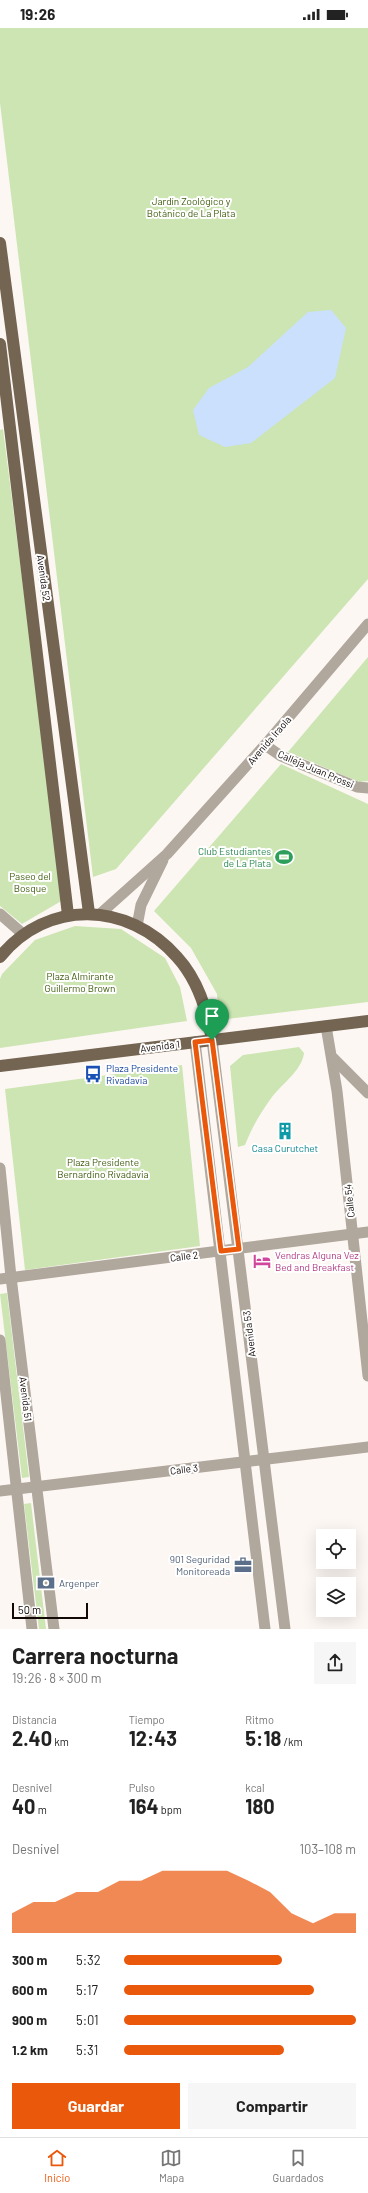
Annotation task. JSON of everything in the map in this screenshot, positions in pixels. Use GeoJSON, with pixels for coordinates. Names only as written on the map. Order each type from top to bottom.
{"type":"FeatureCollection","features":[{"type":"Feature","properties":{"kind":"main road","name":"Avenida 52"},"geometry":{"type":"LineString","coordinates":[[0,243],[94,914]]}},
{"type":"Feature","properties":{"kind":"main road","name":"Avenida 52"},"geometry":{"type":"LineString","coordinates":[[0,344],[68,915]]}},
{"type":"Feature","properties":{"kind":"main road"},"geometry":{"type":"LineString","coordinates":[[0,957],[23,934],[45,922],[68,915],[94,914],[119,918],[146,930],[178,957],[200,993],[207,1014],[212,1040]]}},
{"type":"Feature","properties":{"kind":"main road","name":"Avenida 1"},"geometry":{"type":"LineString","coordinates":[[0,1066],[368,1021]]}},
{"type":"Feature","properties":{"kind":"street","name":"Avenida Iraola"},"geometry":{"type":"LineString","coordinates":[[94,914],[167,854],[265,745],[368,624]]}},
{"type":"Feature","properties":{"kind":"street","name":"Calleja Juan Prossi"},"geometry":{"type":"LineString","coordinates":[[265,745],[281,756],[357,787],[368,788]]}},
{"type":"Feature","properties":{"kind":"street","name":"Avenida Iraola"},"geometry":{"type":"LineString","coordinates":[[136,926],[141,905],[167,854]]}},
{"type":"Feature","properties":{"kind":"street"},"geometry":{"type":"LineString","coordinates":[[0,914],[23,934]]}},
{"type":"Feature","properties":{"kind":"street","name":"Calle 54"},"geometry":{"type":"LineString","coordinates":[[326,1026],[332,1058],[368,1376]]}},
{"type":"Feature","properties":{"kind":"street","name":"Avenida 53"},"geometry":{"type":"LineString","coordinates":[[212,1040],[285,1629]]}},
{"type":"Feature","properties":{"kind":"street","name":"Avenida 53"},"geometry":{"type":"LineString","coordinates":[[195,1042],[265,1629]]}},
{"type":"Feature","properties":{"kind":"street"},"geometry":{"type":"LineString","coordinates":[[332,1058],[368,1093]]}},
{"type":"Feature","properties":{"kind":"street","name":"Avenida 51"},"geometry":{"type":"LineString","coordinates":[[0,1168],[5,1278],[36,1487],[54,1629]]}},
{"type":"Feature","properties":{"kind":"street","name":"Calle 2"},"geometry":{"type":"LineString","coordinates":[[5,1278],[368,1232]]}},
{"type":"Feature","properties":{"kind":"street","name":"Avenida 51"},"geometry":{"type":"LineString","coordinates":[[0,1340],[32,1629]]}},
{"type":"Feature","properties":{"kind":"street","name":"Calle 3"},"geometry":{"type":"LineString","coordinates":[[0,1491],[368,1447]]}},
{"type":"Feature","properties":{"kind":"green space","name":"Jardín Zoológico y Botánico de La Plata"},"geometry":{"type":"Polygon","coordinates":[[[0,28],[368,28],[368,579],[116,869],[93,877],[0,103],[0,28]]]}},
{"type":"Feature","properties":{"kind":"green space","name":"Paseo del Bosque"},"geometry":{"type":"Polygon","coordinates":[[[3,429],[63,900],[22,924],[0,906],[0,430],[3,429]]]}},
{"type":"Feature","properties":{"kind":"green space"},"geometry":{"type":"Polygon","coordinates":[[[368,657],[368,781],[359,782],[288,752],[368,657]]]}},
{"type":"Feature","properties":{"kind":"green space","name":"Club Estudiantes de La Plata"},"geometry":{"type":"Polygon","coordinates":[[[281,764],[368,804],[368,1002],[219,1020],[217,994],[191,948],[154,911],[281,764]]]}},
{"type":"Feature","properties":{"kind":"green space","name":"Plaza Almirante Guillermo Brown"},"geometry":{"type":"Polygon","coordinates":[[[75,926],[121,929],[165,958],[180,987],[187,1021],[0,1048],[0,979],[2,974],[35,940],[75,926]]]}},
{"type":"Feature","properties":{"kind":"green space"},"geometry":{"type":"Polygon","coordinates":[[[299,1047],[304,1053],[300,1065],[276,1092],[260,1114],[245,1145],[238,1147],[230,1066],[243,1055],[299,1047]]]}},
{"type":"Feature","properties":{"kind":"green space","name":"Plaza Presidente Bernardino Rivadavia"},"geometry":{"type":"Polygon","coordinates":[[[182,1065],[200,1246],[25,1270],[5,1089],[182,1065]]]}},
{"type":"Feature","properties":{"kind":"green space"},"geometry":{"type":"Polygon","coordinates":[[[7,1293],[29,1477],[22,1478],[0,1294],[7,1293]]]}},
{"type":"Feature","properties":{"kind":"green space"},"geometry":{"type":"Polygon","coordinates":[[[31,1503],[46,1629],[39,1629],[24,1504],[31,1503]]]}},
{"type":"Feature","properties":{"kind":"water"},"geometry":{"type":"Polygon","coordinates":[[[331,310],[346,328],[335,378],[251,443],[225,447],[199,435],[193,410],[209,388],[248,367],[308,312],[331,310]]]}},
{"type":"Feature","properties":{"kind":"place","name":"Club Estudiantes de La Plata"},"geometry":{"type":"Point","coordinates":[284,857]}},
{"type":"Feature","properties":{"kind":"place","name":"Plaza Presidente Rivadavia"},"geometry":{"type":"Point","coordinates":[93,1074]}},
{"type":"Feature","properties":{"kind":"place","name":"Casa Curutchet"},"geometry":{"type":"Point","coordinates":[285,1131]}},
{"type":"Feature","properties":{"kind":"place","name":"Vendras Alguna Vez Bed and Breakfast"},"geometry":{"type":"Point","coordinates":[262,1261]}},
{"type":"Feature","properties":{"kind":"place","name":"901 Seguridad Monitoreada"},"geometry":{"type":"Point","coordinates":[243,1565]}},
{"type":"Feature","properties":{"kind":"place","name":"Argenper"},"geometry":{"type":"Point","coordinates":[46,1583]}},
{"type":"Feature","properties":{"kind":"route"},"geometry":{"type":"LineString","coordinates":[[212,1040],[239,1249],[221,1251],[195,1042],[212,1040]]}}]}
